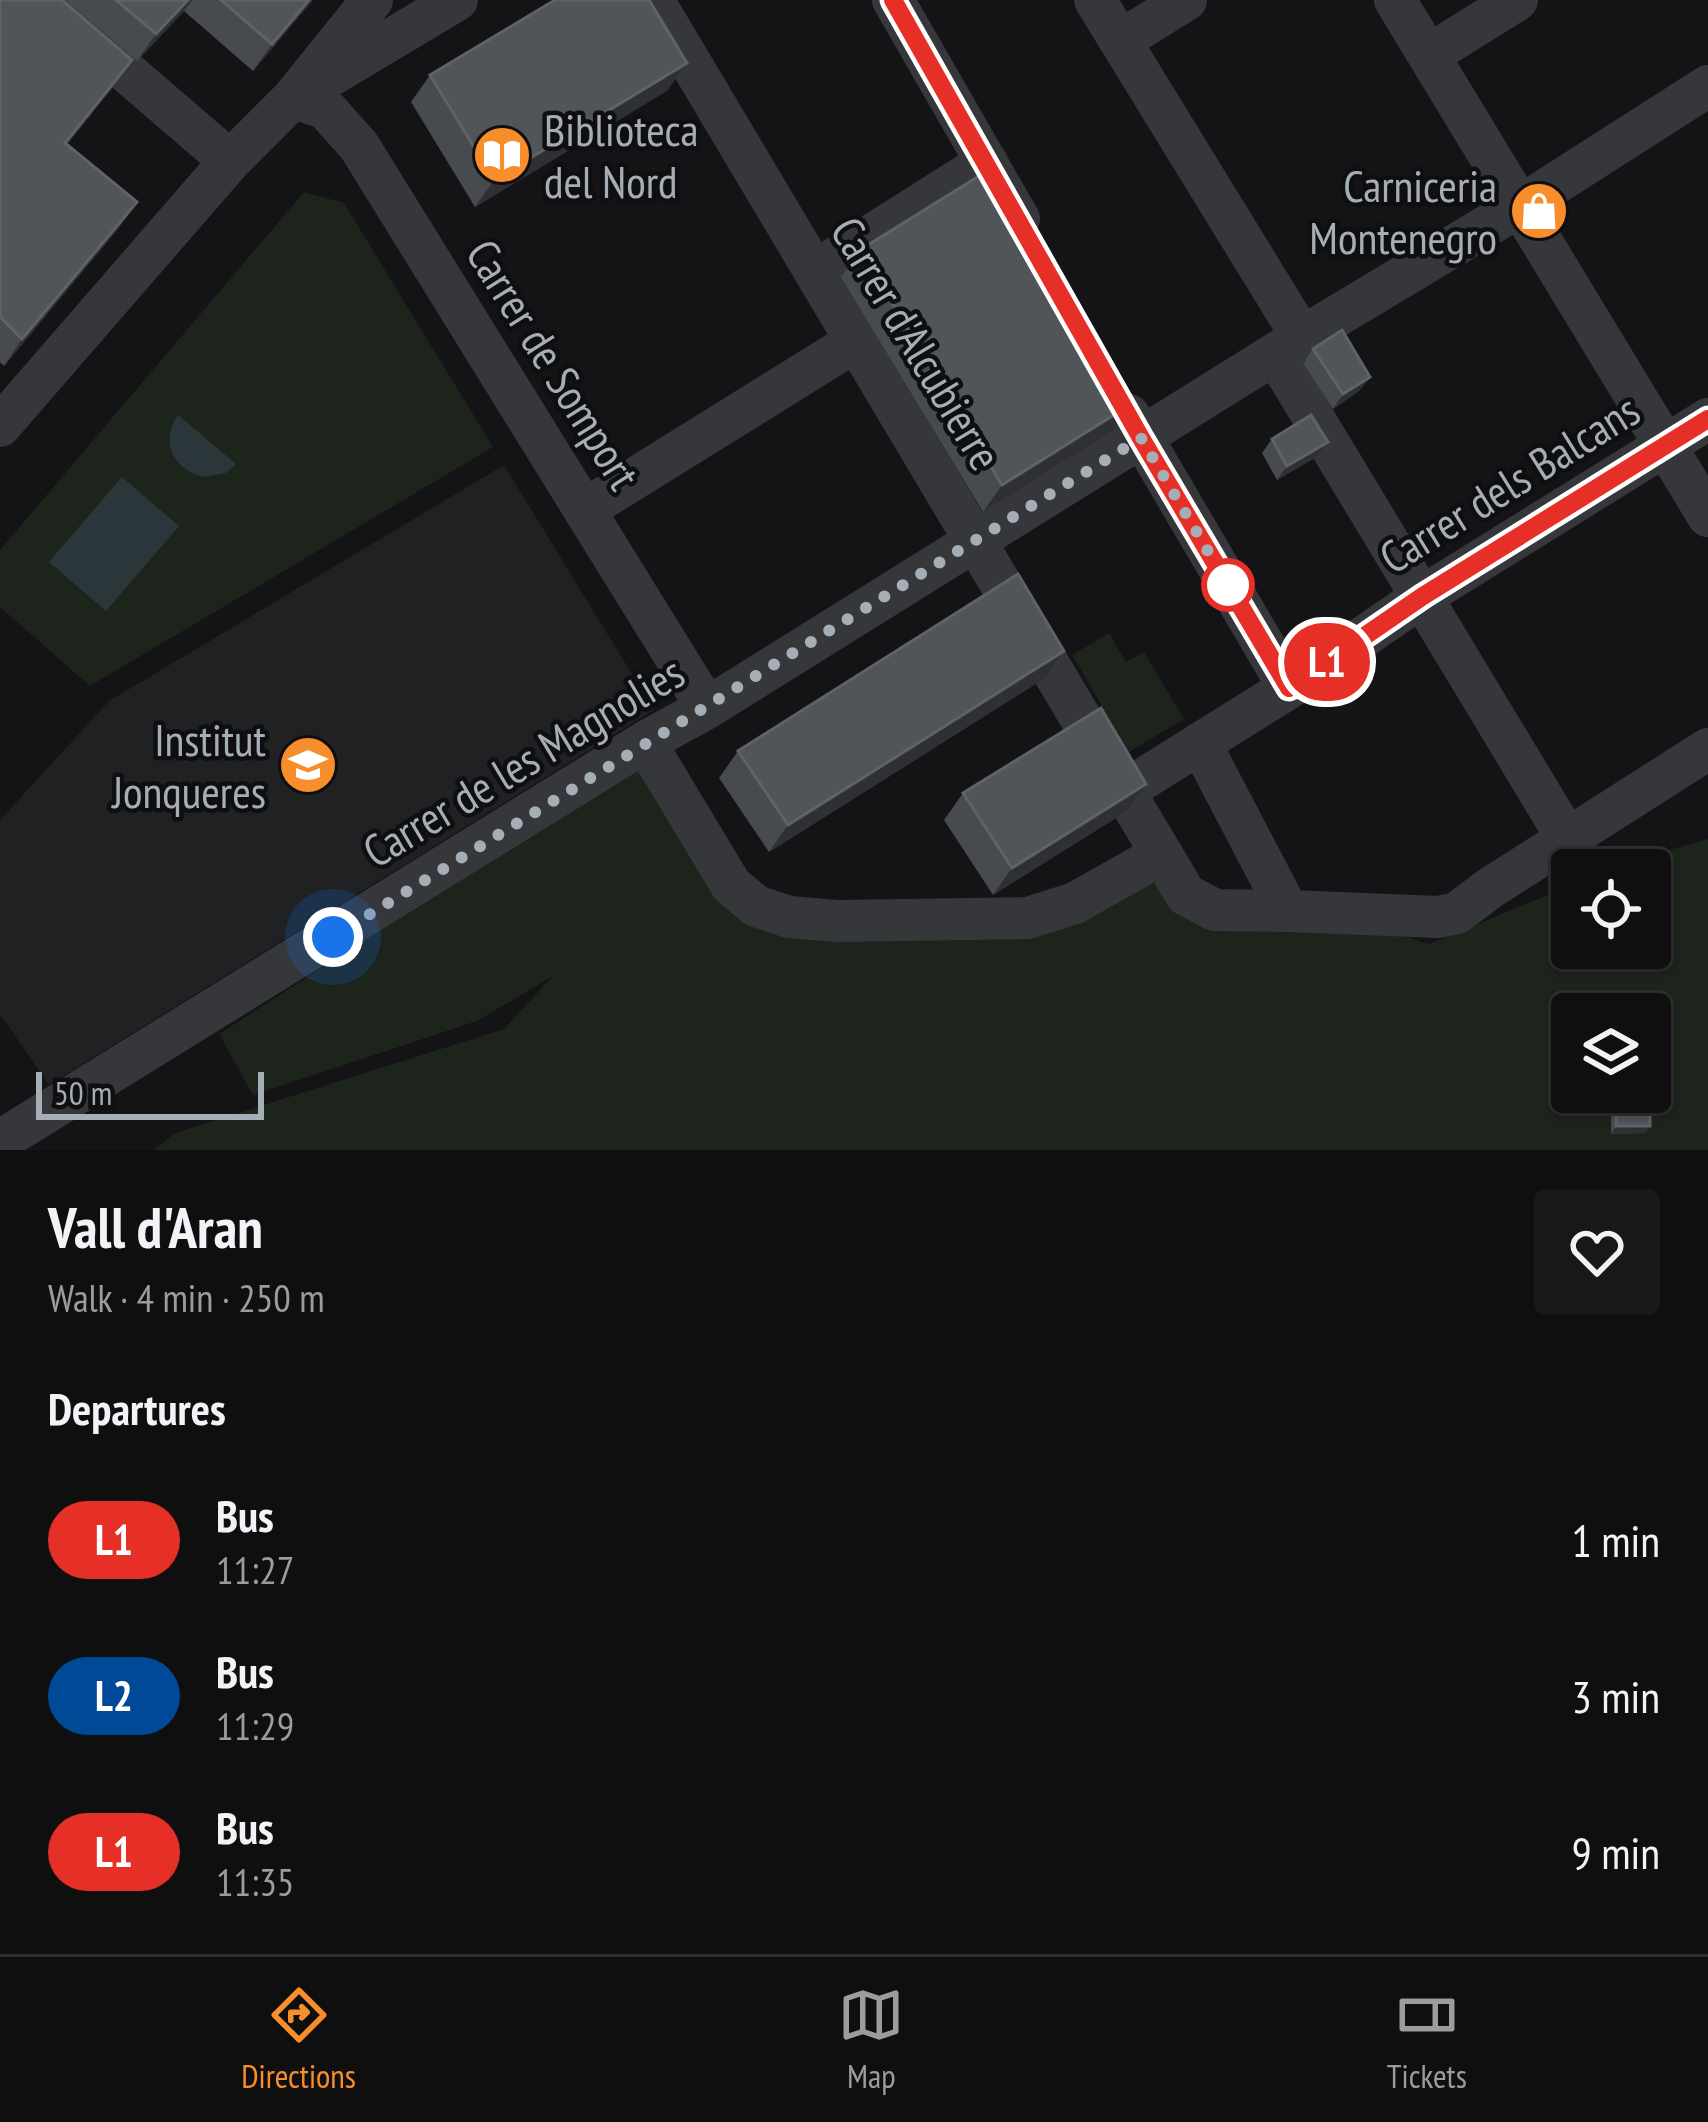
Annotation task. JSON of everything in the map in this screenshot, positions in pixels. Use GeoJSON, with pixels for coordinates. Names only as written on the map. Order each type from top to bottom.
{"type":"FeatureCollection","features":[{"type":"Feature","properties":{"kind":"street"},"geometry":{"type":"LineString","coordinates":[[43,0],[230,160]]}},
{"type":"Feature","properties":{"kind":"street"},"geometry":{"type":"LineString","coordinates":[[0,426],[230,160],[293,98],[372,0]]}},
{"type":"Feature","properties":{"kind":"street"},"geometry":{"type":"LineString","coordinates":[[293,98],[457,0]]}},
{"type":"Feature","properties":{"kind":"street","name":"Carrer d'Alcubierre"},"geometry":{"type":"LineString","coordinates":[[653,0],[1186,896],[1215,910],[1438,917],[1457,913],[1708,748]]}},
{"type":"Feature","properties":{"kind":"street"},"geometry":{"type":"LineString","coordinates":[[893,0],[1042,260]]}},
{"type":"Feature","properties":{"kind":"street"},"geometry":{"type":"LineString","coordinates":[[1095,0],[1423,596],[1567,838]]}},
{"type":"Feature","properties":{"kind":"street"},"geometry":{"type":"LineString","coordinates":[[1120,41],[1186,0]]}},
{"type":"Feature","properties":{"kind":"street"},"geometry":{"type":"LineString","coordinates":[[1395,0],[1708,515]]}},
{"type":"Feature","properties":{"kind":"street"},"geometry":{"type":"LineString","coordinates":[[1429,55],[1517,0]]}},
{"type":"Feature","properties":{"kind":"street","name":"Carrer de les Magnolies"},"geometry":{"type":"LineString","coordinates":[[0,1141],[1708,86]]}},
{"type":"Feature","properties":{"kind":"street","name":"Carrer de Somport"},"geometry":{"type":"LineString","coordinates":[[293,98],[325,108],[359,146],[706,708]]}},
{"type":"Feature","properties":{"kind":"street"},"geometry":{"type":"LineString","coordinates":[[815,272],[987,162]]}},
{"type":"Feature","properties":{"kind":"street"},"geometry":{"type":"LineString","coordinates":[[584,510],[856,340]]}},
{"type":"Feature","properties":{"kind":"street"},"geometry":{"type":"LineString","coordinates":[[1108,379],[1289,688]]}},
{"type":"Feature","properties":{"kind":"street","name":"Carrer dels Balcans"},"geometry":{"type":"LineString","coordinates":[[1124,791],[1289,688],[1423,596],[1708,419]]}},
{"type":"Feature","properties":{"kind":"street"},"geometry":{"type":"LineString","coordinates":[[645,742],[730,885],[756,906],[789,917],[837,921],[1028,918],[1076,903],[1162,854]]}},
{"type":"Feature","properties":{"kind":"street"},"geometry":{"type":"LineString","coordinates":[[1200,743],[1288,911]]}},
{"type":"Feature","properties":{"kind":"shaded area"},"geometry":{"type":"Polygon","coordinates":[[[304,192],[344,203],[493,447],[90,686],[0,607],[0,550],[304,192]]]}},
{"type":"Feature","properties":{"kind":"shaded area"},"geometry":{"type":"Polygon","coordinates":[[[178,415],[236,464],[226,473],[204,477],[185,468],[170,445],[178,415]]]}},
{"type":"Feature","properties":{"kind":"shaded area","name":"Institut Jonqueres"},"geometry":{"type":"Polygon","coordinates":[[[504,465],[654,710],[49,1085],[0,1014],[0,820],[109,701],[504,465]]]}},
{"type":"Feature","properties":{"kind":"shaded area"},"geometry":{"type":"Polygon","coordinates":[[[122,477],[179,526],[106,611],[49,562],[122,477]]]}},
{"type":"Feature","properties":{"kind":"shaded area"},"geometry":{"type":"Polygon","coordinates":[[[1109,633],[1126,662],[1144,652],[1184,719],[1129,752],[1072,655],[1109,633]]]}},
{"type":"Feature","properties":{"kind":"shaded area"},"geometry":{"type":"Polygon","coordinates":[[[635,766],[725,892],[1012,928],[1159,868],[1180,900],[1363,923],[1429,944],[1551,894],[1551,969],[1671,969],[1671,849],[1708,839],[1708,1150],[154,1150],[175,1133],[504,1029],[553,976],[477,1021],[253,1095],[219,1034],[635,766]]]}},
{"type":"Feature","properties":{"kind":"building"},"geometry":{"type":"Polygon","coordinates":[[[0,0],[62,0],[132,60],[65,143],[137,202],[22,339],[0,317],[0,0]]]}},
{"type":"Feature","properties":{"kind":"building"},"geometry":{"type":"Polygon","coordinates":[[[116,0],[188,0],[156,34],[116,0]]]}},
{"type":"Feature","properties":{"kind":"building"},"geometry":{"type":"Polygon","coordinates":[[[221,0],[309,0],[272,44],[221,0]]]}},
{"type":"Feature","properties":{"kind":"building","name":"Biblioteca del Nord"},"geometry":{"type":"Polygon","coordinates":[[[555,0],[649,0],[687,63],[494,180],[430,75],[555,0]]]}},
{"type":"Feature","properties":{"kind":"building"},"geometry":{"type":"Polygon","coordinates":[[[995,166],[1133,403],[1002,485],[860,250],[995,166]]]}},
{"type":"Feature","properties":{"kind":"building"},"geometry":{"type":"Polygon","coordinates":[[[1342,330],[1370,377],[1343,394],[1313,349],[1342,330]]]}},
{"type":"Feature","properties":{"kind":"building"},"geometry":{"type":"Polygon","coordinates":[[[1311,415],[1328,442],[1287,466],[1272,439],[1311,415]]]}},
{"type":"Feature","properties":{"kind":"building"},"geometry":{"type":"Polygon","coordinates":[[[1018,574],[1064,651],[788,825],[738,751],[1018,574]]]}},
{"type":"Feature","properties":{"kind":"building"},"geometry":{"type":"Polygon","coordinates":[[[1101,708],[1146,784],[1012,868],[963,793],[1101,708]]]}},
{"type":"Feature","properties":{"kind":"building"},"geometry":{"type":"Polygon","coordinates":[[[1616,1113],[1650,1113],[1650,1126],[1616,1126],[1616,1113]]]}},
{"type":"Feature","properties":{"kind":"bus line","name":"L1"},"geometry":{"type":"LineString","coordinates":[[893,0],[1289,688],[1423,596],[1708,419]]}},
{"type":"Feature","properties":{"kind":"place","name":"Biblioteca del Nord"},"geometry":{"type":"Point","coordinates":[502,155]}},
{"type":"Feature","properties":{"kind":"place","name":"Carniceria Montenegro"},"geometry":{"type":"Point","coordinates":[1539,211]}},
{"type":"Feature","properties":{"kind":"place","name":"Institut Jonqueres"},"geometry":{"type":"Point","coordinates":[308,765]}},
{"type":"Feature","properties":{"kind":"route"},"geometry":{"type":"LineString","coordinates":[[333,937],[1141,438],[1228,585]]}}]}
